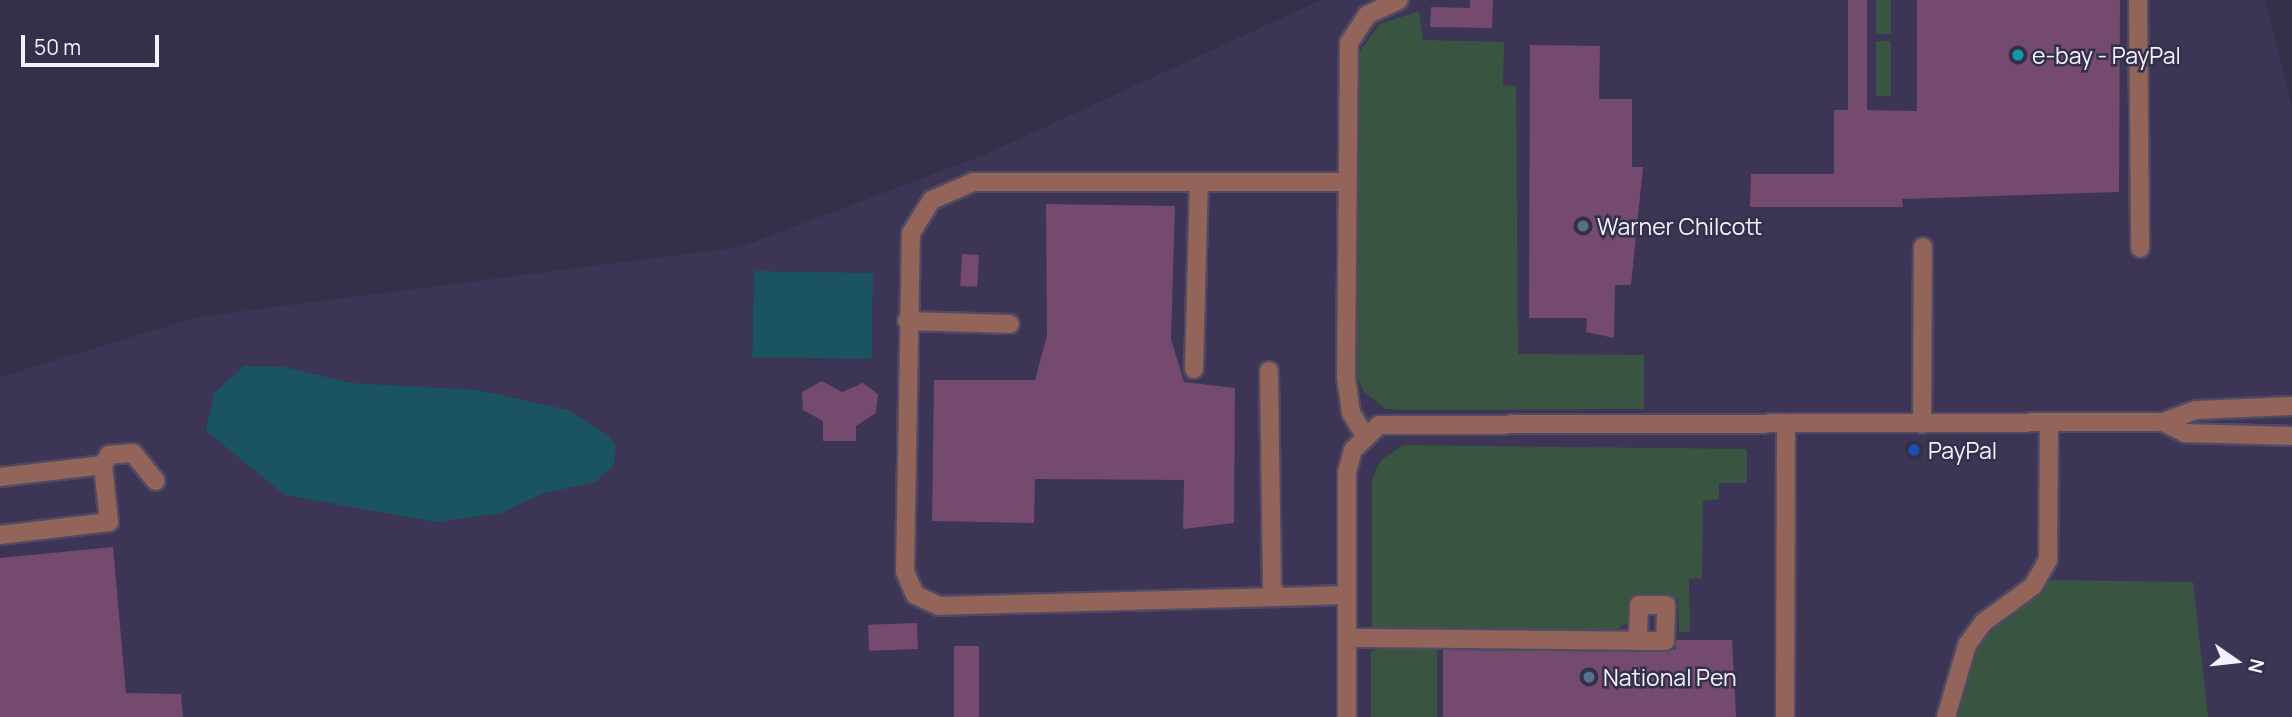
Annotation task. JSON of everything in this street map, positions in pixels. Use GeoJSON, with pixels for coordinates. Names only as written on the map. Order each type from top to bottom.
{"type":"FeatureCollection","features":[{"type":"Feature","properties":{"kind":"lane"},"geometry":{"type":"LineString","coordinates":[[1365,436],[1351,413],[1346,377],[1349,43],[1367,15],[1399,0]]}},
{"type":"Feature","properties":{"kind":"lane"},"geometry":{"type":"LineString","coordinates":[[2138,0],[2140,248]]}},
{"type":"Feature","properties":{"kind":"lane"},"geometry":{"type":"LineString","coordinates":[[1347,182],[973,182],[942,192],[911,233],[907,321],[905,572],[915,595],[939,606],[1347,595]]}},
{"type":"Feature","properties":{"kind":"lane"},"geometry":{"type":"LineString","coordinates":[[1194,369],[1199,182]]}},
{"type":"Feature","properties":{"kind":"lane"},"geometry":{"type":"LineString","coordinates":[[1922,424],[1923,247]]}},
{"type":"Feature","properties":{"kind":"lane"},"geometry":{"type":"LineString","coordinates":[[907,321],[1010,324]]}},
{"type":"Feature","properties":{"kind":"lane"},"geometry":{"type":"LineString","coordinates":[[1269,371],[1267,573],[1278,597]]}},
{"type":"Feature","properties":{"kind":"lane"},"geometry":{"type":"LineString","coordinates":[[1347,717],[1347,472],[1365,436],[1401,422],[2163,422],[2196,410],[2291,406]]}},
{"type":"Feature","properties":{"kind":"lane"},"geometry":{"type":"LineString","coordinates":[[2163,422],[2185,433],[2291,436]]}},
{"type":"Feature","properties":{"kind":"lane"},"geometry":{"type":"LineString","coordinates":[[1785,717],[1786,423]]}},
{"type":"Feature","properties":{"kind":"lane"},"geometry":{"type":"LineString","coordinates":[[1946,717],[1967,645],[1984,622],[2033,586],[2048,560],[2049,424]]}},
{"type":"Feature","properties":{"kind":"lane"},"geometry":{"type":"LineString","coordinates":[[0,535],[109,522],[103,465],[109,455],[133,453],[156,481]]}},
{"type":"Feature","properties":{"kind":"lane"},"geometry":{"type":"LineString","coordinates":[[0,477],[103,465]]}},
{"type":"Feature","properties":{"kind":"lane"},"geometry":{"type":"LineString","coordinates":[[1347,638],[1638,641]]}},
{"type":"Feature","properties":{"kind":"shaded area"},"geometry":{"type":"Polygon","coordinates":[[[1321,0],[2265,0],[2292,105],[2292,717],[0,717],[0,377],[198,317],[741,247],[986,154],[1321,0]]]}},
{"type":"Feature","properties":{"kind":"shaded area"},"geometry":{"type":"Polygon","coordinates":[[[1876,0],[1891,0],[1891,34],[1876,34],[1876,0]]]}},
{"type":"Feature","properties":{"kind":"shaded area"},"geometry":{"type":"Polygon","coordinates":[[[1419,11],[1423,40],[1504,42],[1503,85],[1516,86],[1518,354],[1644,355],[1644,409],[1386,409],[1364,392],[1357,377],[1360,51],[1380,24],[1419,11]]]}},
{"type":"Feature","properties":{"kind":"shaded area"},"geometry":{"type":"Polygon","coordinates":[[[1876,41],[1891,41],[1891,96],[1876,96],[1876,41]]]}},
{"type":"Feature","properties":{"kind":"shaded area"},"geometry":{"type":"Polygon","coordinates":[[[754,271],[873,273],[871,359],[752,357],[754,271]]]}},
{"type":"Feature","properties":{"kind":"shaded area"},"geometry":{"type":"Polygon","coordinates":[[[244,366],[284,367],[351,383],[477,390],[568,410],[609,436],[616,446],[614,465],[595,482],[544,493],[501,513],[436,522],[285,495],[206,431],[214,393],[244,366]]]}},
{"type":"Feature","properties":{"kind":"shaded area"},"geometry":{"type":"Polygon","coordinates":[[[1403,445],[1747,449],[1747,483],[1719,483],[1719,499],[1703,501],[1702,578],[1689,579],[1690,632],[1679,632],[1678,599],[1631,598],[1629,621],[1616,630],[1372,629],[1372,479],[1381,460],[1403,445]]]}},
{"type":"Feature","properties":{"kind":"shaded area"},"geometry":{"type":"Polygon","coordinates":[[[2051,580],[2193,582],[2208,717],[1952,717],[1958,684],[1977,644],[2051,580]]]}},
{"type":"Feature","properties":{"kind":"shaded area"},"geometry":{"type":"Polygon","coordinates":[[[1380,646],[1437,648],[1437,717],[1371,717],[1371,652],[1380,646]]]}},
{"type":"Feature","properties":{"kind":"building"},"geometry":{"type":"Polygon","coordinates":[[[1470,0],[1493,0],[1492,28],[1430,27],[1431,7],[1470,8],[1470,0]]]}},
{"type":"Feature","properties":{"kind":"building","name":"e-bay - PayPal"},"geometry":{"type":"Polygon","coordinates":[[[1848,0],[1867,0],[1867,110],[1917,111],[1917,0],[2120,0],[2119,192],[1902,199],[1903,207],[1750,207],[1751,174],[1834,174],[1834,110],[1848,110],[1848,0]]]}},
{"type":"Feature","properties":{"kind":"building","name":"Warner Chilcott"},"geometry":{"type":"Polygon","coordinates":[[[1530,45],[1600,46],[1599,99],[1632,99],[1632,167],[1643,167],[1631,285],[1615,285],[1614,338],[1586,332],[1587,318],[1529,318],[1530,45]]]}},
{"type":"Feature","properties":{"kind":"building"},"geometry":{"type":"Polygon","coordinates":[[[1046,204],[1175,206],[1171,339],[1184,382],[1235,388],[1234,523],[1183,529],[1184,480],[1035,479],[1034,523],[932,521],[934,380],[1035,380],[1047,335],[1046,204]]]}},
{"type":"Feature","properties":{"kind":"building"},"geometry":{"type":"Polygon","coordinates":[[[962,254],[979,255],[977,287],[960,286],[962,254]]]}},
{"type":"Feature","properties":{"kind":"building"},"geometry":{"type":"Polygon","coordinates":[[[822,381],[842,392],[863,383],[878,394],[876,413],[856,426],[856,441],[823,441],[823,421],[803,410],[802,392],[822,381]]]}},
{"type":"Feature","properties":{"kind":"building"},"geometry":{"type":"Polygon","coordinates":[[[113,547],[126,693],[181,694],[183,717],[0,717],[0,558],[113,547]]]}},
{"type":"Feature","properties":{"kind":"building"},"geometry":{"type":"Polygon","coordinates":[[[917,623],[918,649],[869,651],[868,625],[917,623]]]}},
{"type":"Feature","properties":{"kind":"building","name":"National Pen"},"geometry":{"type":"Polygon","coordinates":[[[1676,640],[1732,640],[1736,717],[1443,717],[1443,650],[1665,652],[1676,649],[1676,640]]]}},
{"type":"Feature","properties":{"kind":"building"},"geometry":{"type":"Polygon","coordinates":[[[954,646],[979,646],[979,717],[954,717],[954,646]]]}},
{"type":"Feature","properties":{"kind":"place","name":"e-bay - PayPal"},"geometry":{"type":"Point","coordinates":[2018,55]}},
{"type":"Feature","properties":{"kind":"place","name":"Warner Chilcott"},"geometry":{"type":"Point","coordinates":[1583,226]}},
{"type":"Feature","properties":{"kind":"place","name":"PayPal"},"geometry":{"type":"Point","coordinates":[1914,450]}},
{"type":"Feature","properties":{"kind":"place","name":"National Pen"},"geometry":{"type":"Point","coordinates":[1589,677]}}]}
